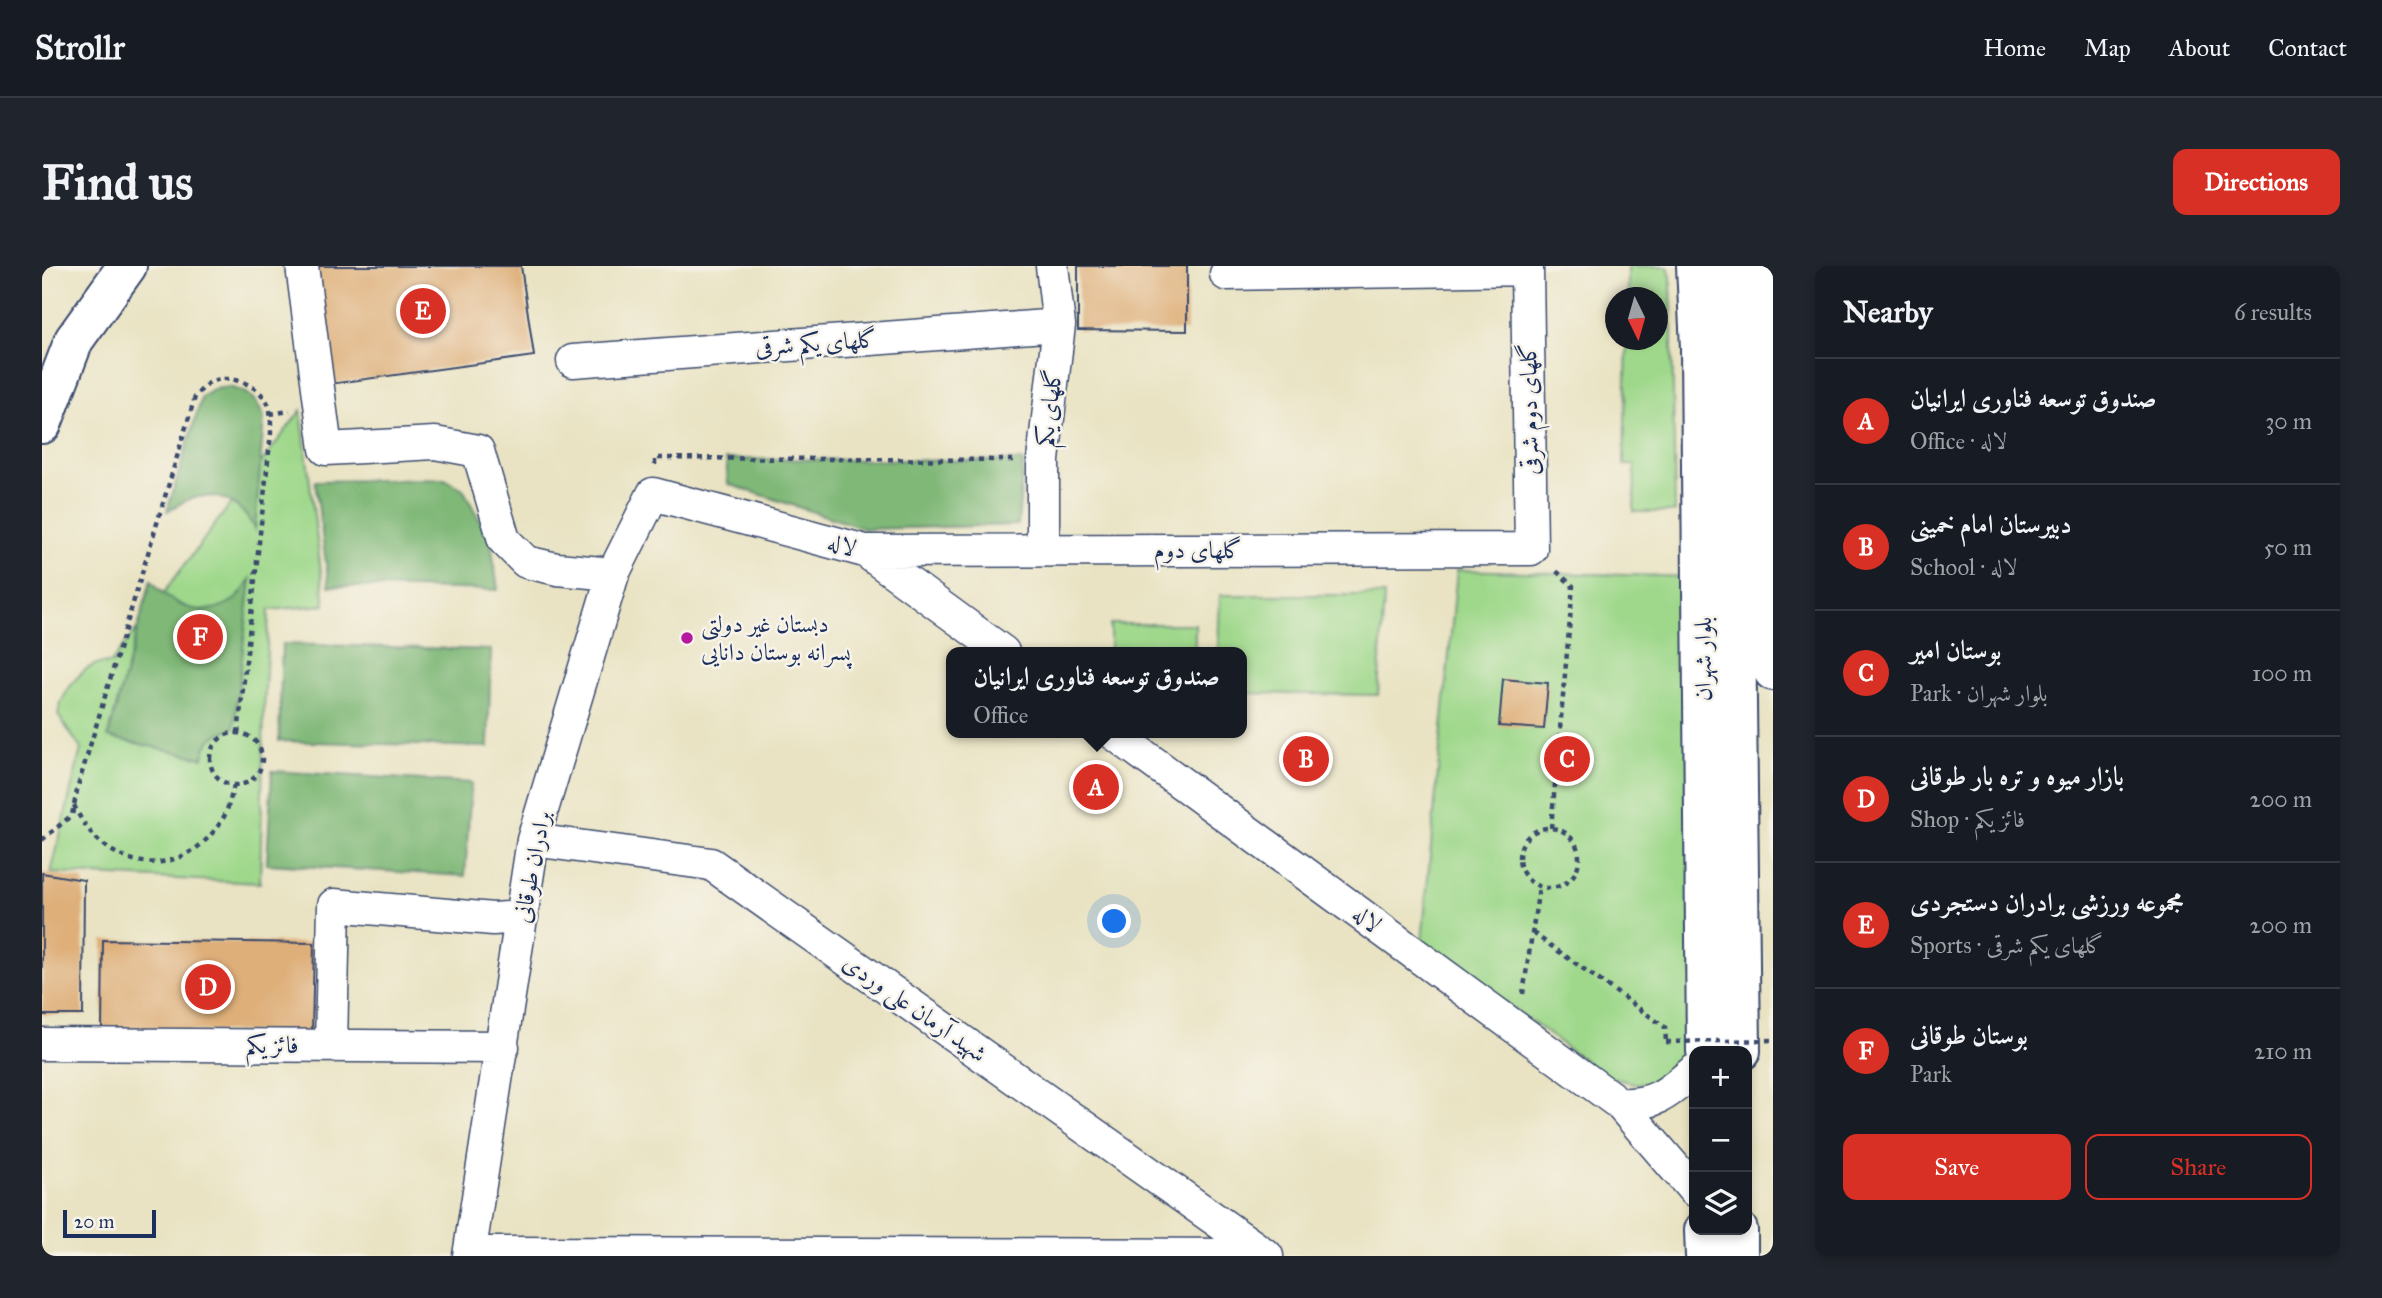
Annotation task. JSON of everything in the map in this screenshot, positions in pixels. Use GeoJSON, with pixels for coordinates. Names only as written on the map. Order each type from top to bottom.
{"type":"FeatureCollection","features":[{"type":"Feature","properties":{"kind":"main road"},"geometry":{"type":"LineString","coordinates":[[42,424],[74,340],[127,266]]}},
{"type":"Feature","properties":{"kind":"main road","name":"بلوار شهران"},"geometry":{"type":"LineString","coordinates":[[1696,266],[1700,361],[1706,1046]]}},
{"type":"Feature","properties":{"kind":"main road","name":"بلوار شهران"},"geometry":{"type":"LineString","coordinates":[[1731,266],[1741,1046]]}},
{"type":"Feature","properties":{"kind":"main road"},"geometry":{"type":"LineString","coordinates":[[1767,266],[1773,671]]}},
{"type":"Feature","properties":{"kind":"main road"},"geometry":{"type":"LineString","coordinates":[[1704,1235],[1705,1256]]}},
{"type":"Feature","properties":{"kind":"main road"},"geometry":{"type":"LineString","coordinates":[[1738,1235],[1738,1256]]}},
{"type":"Feature","properties":{"kind":"street"},"geometry":{"type":"LineString","coordinates":[[302,266],[326,449],[435,443],[478,451],[504,540],[526,562],[557,569],[613,574]]}},
{"type":"Feature","properties":{"kind":"street","name":"گلهای یکم"},"geometry":{"type":"LineString","coordinates":[[1043,550],[1043,460],[1059,325],[1052,266]]}},
{"type":"Feature","properties":{"kind":"street","name":"گلهای دوم شرقی"},"geometry":{"type":"LineString","coordinates":[[1226,274],[1527,269],[1531,549]]}},
{"type":"Feature","properties":{"kind":"street","name":"گلهای یکم شرقی"},"geometry":{"type":"LineString","coordinates":[[573,361],[1059,325]]}},
{"type":"Feature","properties":{"kind":"street","name":"برادران طوقانی"},"geometry":{"type":"LineString","coordinates":[[470,1254],[533,840],[613,574],[653,494]]}},
{"type":"Feature","properties":{"kind":"street","name":"لاله"},"geometry":{"type":"LineString","coordinates":[[653,494],[865,551],[996,647]]}},
{"type":"Feature","properties":{"kind":"street","name":"گلهای دوم"},"geometry":{"type":"LineString","coordinates":[[865,551],[1531,549]]}},
{"type":"Feature","properties":{"kind":"street","name":"لاله"},"geometry":{"type":"LineString","coordinates":[[1120,738],[1620,1104],[1689,1184]]}},
{"type":"Feature","properties":{"kind":"street","name":"شهید آرمان علی وردی"},"geometry":{"type":"LineString","coordinates":[[533,840],[711,864],[1266,1255]]}},
{"type":"Feature","properties":{"kind":"street"},"geometry":{"type":"LineString","coordinates":[[331,1046],[334,905],[493,919],[522,917]]}},
{"type":"Feature","properties":{"kind":"street","name":"فائز یکم"},"geometry":{"type":"LineString","coordinates":[[42,1044],[503,1047]]}},
{"type":"Feature","properties":{"kind":"street"},"geometry":{"type":"LineString","coordinates":[[1620,1104],[1640,1105],[1658,1098],[1689,1075]]}},
{"type":"Feature","properties":{"kind":"street"},"geometry":{"type":"LineString","coordinates":[[470,1254],[1266,1255]]}},
{"type":"Feature","properties":{"kind":"path"},"geometry":{"type":"LineString","coordinates":[[42,840],[72,815],[195,397],[211,382],[229,379],[246,384],[261,394],[270,409],[271,433],[239,734]]}},
{"type":"Feature","properties":{"kind":"path"},"geometry":{"type":"LineString","coordinates":[[653,494],[655,458],[1043,460]]}},
{"type":"Feature","properties":{"kind":"path"},"geometry":{"type":"LineString","coordinates":[[1551,828],[1573,586]]}},
{"type":"Feature","properties":{"kind":"path"},"geometry":{"type":"LineString","coordinates":[[239,734],[254,741],[262,757],[261,766],[251,780],[234,785],[219,779],[214,773],[210,758],[212,750],[223,737],[239,734]]}},
{"type":"Feature","properties":{"kind":"path"},"geometry":{"type":"LineString","coordinates":[[74,805],[82,822],[103,846],[121,857],[154,863],[191,852],[206,840],[223,819],[234,785]]}},
{"type":"Feature","properties":{"kind":"path"},"geometry":{"type":"LineString","coordinates":[[1551,828],[1570,836],[1579,854],[1578,864],[1569,881],[1560,887],[1539,887],[1524,876],[1520,867],[1520,848],[1532,833],[1551,828]]}},
{"type":"Feature","properties":{"kind":"path"},"geometry":{"type":"LineString","coordinates":[[1517,1029],[1539,887]]}},
{"type":"Feature","properties":{"kind":"path"},"geometry":{"type":"LineString","coordinates":[[1532,933],[1665,1027],[1666,1042],[1773,1040]]}},
{"type":"Feature","properties":{"kind":"green space"},"geometry":{"type":"Polygon","coordinates":[[[1628,266],[1668,266],[1671,277],[1675,512],[1634,512],[1635,465],[1624,465],[1627,350],[1668,350],[1668,287],[1628,287],[1628,266]]]}},
{"type":"Feature","properties":{"kind":"green space"},"geometry":{"type":"Polygon","coordinates":[[[229,387],[251,397],[264,417],[255,530],[239,508],[216,497],[193,498],[167,511],[202,397],[215,389],[229,387]]]}},
{"type":"Feature","properties":{"kind":"green space"},"geometry":{"type":"Polygon","coordinates":[[[301,410],[325,605],[269,610],[260,883],[51,873],[81,749],[58,715],[66,694],[81,673],[88,668],[96,664],[111,663],[301,410]]]}},
{"type":"Feature","properties":{"kind":"green space"},"geometry":{"type":"Polygon","coordinates":[[[726,459],[1023,461],[1018,525],[865,529],[728,484],[726,459]]]}},
{"type":"Feature","properties":{"kind":"green space"},"geometry":{"type":"Polygon","coordinates":[[[445,479],[463,489],[491,542],[498,590],[329,586],[315,481],[445,479]]]}},
{"type":"Feature","properties":{"kind":"green space"},"geometry":{"type":"Polygon","coordinates":[[[1457,570],[1694,577],[1693,1046],[1689,1046],[1689,1058],[1684,1067],[1653,1085],[1607,1077],[1422,942],[1457,570]]]}},
{"type":"Feature","properties":{"kind":"green space"},"geometry":{"type":"Polygon","coordinates":[[[251,579],[234,728],[209,741],[203,758],[108,737],[151,580],[168,597],[188,608],[199,610],[222,606],[234,600],[251,579]]]}},
{"type":"Feature","properties":{"kind":"green space"},"geometry":{"type":"Polygon","coordinates":[[[1220,595],[1384,595],[1378,695],[1247,693],[1247,647],[1218,647],[1220,595]]]}},
{"type":"Feature","properties":{"kind":"green space"},"geometry":{"type":"Polygon","coordinates":[[[1110,624],[1195,624],[1195,647],[1110,647],[1110,624]]]}},
{"type":"Feature","properties":{"kind":"green space"},"geometry":{"type":"Polygon","coordinates":[[[282,644],[491,650],[488,747],[279,741],[282,644]]]}},
{"type":"Feature","properties":{"kind":"green space"},"geometry":{"type":"Polygon","coordinates":[[[272,771],[471,783],[465,876],[267,864],[272,771]]]}},
{"type":"Feature","properties":{"kind":"building"},"geometry":{"type":"Polygon","coordinates":[[[312,266],[521,266],[534,356],[330,384],[312,266]]]}},
{"type":"Feature","properties":{"kind":"building"},"geometry":{"type":"Polygon","coordinates":[[[1078,266],[1187,266],[1187,331],[1078,330],[1078,266]]]}},
{"type":"Feature","properties":{"kind":"building"},"geometry":{"type":"Polygon","coordinates":[[[1503,679],[1548,683],[1544,729],[1499,726],[1503,679]]]}},
{"type":"Feature","properties":{"kind":"building"},"geometry":{"type":"Polygon","coordinates":[[[42,873],[84,880],[83,1015],[42,1015],[42,873]]]}},
{"type":"Feature","properties":{"kind":"building"},"geometry":{"type":"Polygon","coordinates":[[[103,940],[314,943],[312,1033],[102,1030],[103,940]]]}},
{"type":"Feature","properties":{"kind":"place","name":"مجموعه ورزشی برادران دستجردی"},"geometry":{"type":"Point","coordinates":[423,311]}},
{"type":"Feature","properties":{"kind":"place","name":"بوستان طوقانی"},"geometry":{"type":"Point","coordinates":[200,637]}},
{"type":"Feature","properties":{"kind":"place","name":"دبستان غیر دولتی پسرانه بوستان دانایی"},"geometry":{"type":"Point","coordinates":[687,638]}},
{"type":"Feature","properties":{"kind":"place","name":"دبیرستان امام خمینی"},"geometry":{"type":"Point","coordinates":[1306,759]}},
{"type":"Feature","properties":{"kind":"place","name":"بوستان امیر"},"geometry":{"type":"Point","coordinates":[1567,759]}},
{"type":"Feature","properties":{"kind":"place","name":"صندوق توسعه فناوری ایرانیان"},"geometry":{"type":"Point","coordinates":[1096,787]}},
{"type":"Feature","properties":{"kind":"place","name":"بازار میوه و تره بار طوقانی"},"geometry":{"type":"Point","coordinates":[208,987]}}]}
